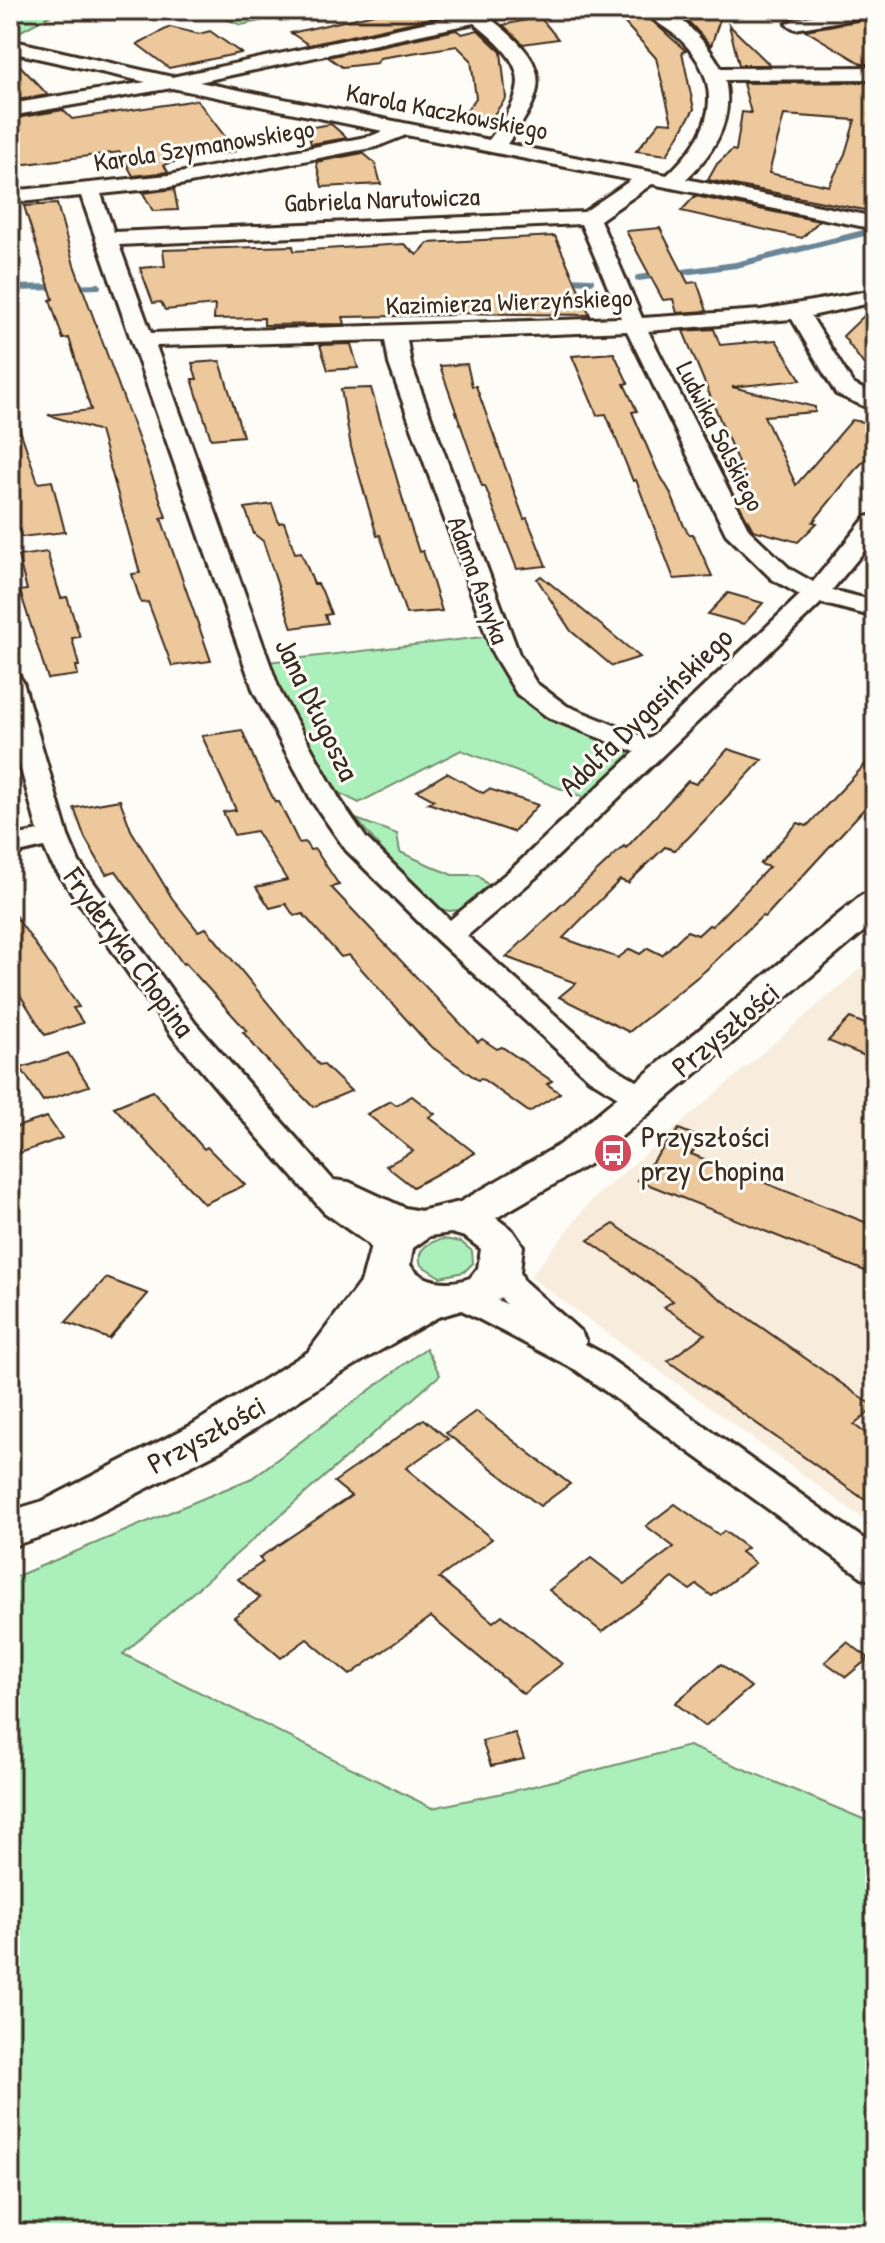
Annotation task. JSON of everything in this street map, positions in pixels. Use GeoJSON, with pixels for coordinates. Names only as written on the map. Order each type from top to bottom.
{"type":"FeatureCollection","features":[{"type":"Feature","properties":{"kind":"street"},"geometry":{"type":"LineString","coordinates":[[10,110],[73,102],[509,10]]}},
{"type":"Feature","properties":{"kind":"street"},"geometry":{"type":"LineString","coordinates":[[652,10],[687,36],[716,74],[720,101],[707,142],[671,182]]}},
{"type":"Feature","properties":{"kind":"street"},"geometry":{"type":"LineString","coordinates":[[795,24],[872,10]]}},
{"type":"Feature","properties":{"kind":"street"},"geometry":{"type":"LineString","coordinates":[[477,17],[507,38],[517,50],[532,82],[527,102],[494,147]]}},
{"type":"Feature","properties":{"kind":"street","name":"Karola Kaczkowskiego"},"geometry":{"type":"LineString","coordinates":[[10,46],[169,82],[875,223]]}},
{"type":"Feature","properties":{"kind":"street"},"geometry":{"type":"LineString","coordinates":[[716,74],[875,73]]}},
{"type":"Feature","properties":{"kind":"street","name":"Karola Szymanowskiego"},"geometry":{"type":"LineString","coordinates":[[10,197],[182,178],[376,141],[403,129]]}},
{"type":"Feature","properties":{"kind":"street"},"geometry":{"type":"LineString","coordinates":[[589,218],[648,178]]}},
{"type":"Feature","properties":{"kind":"street","name":"Jana Długosza"},"geometry":{"type":"LineString","coordinates":[[89,190],[267,692],[326,801],[356,844],[449,936],[600,1072],[642,1098]]}},
{"type":"Feature","properties":{"kind":"street","name":"Gabriela Narutowicza"},"geometry":{"type":"LineString","coordinates":[[105,239],[589,218]]}},
{"type":"Feature","properties":{"kind":"street","name":"Ludwika Solskiego"},"geometry":{"type":"LineString","coordinates":[[589,218],[634,324],[738,534],[781,574],[816,594],[875,609]]}},
{"type":"Feature","properties":{"kind":"street","name":"Kazimierza Wierzyńskiego"},"geometry":{"type":"LineString","coordinates":[[144,340],[634,324],[799,313],[875,296]]}},
{"type":"Feature","properties":{"kind":"street"},"geometry":{"type":"LineString","coordinates":[[799,313],[844,389],[875,404]]}},
{"type":"Feature","properties":{"kind":"street","name":"Adama Asnyka"},"geometry":{"type":"LineString","coordinates":[[395,334],[400,364],[506,654],[526,688],[558,712],[653,750]]}},
{"type":"Feature","properties":{"kind":"street","name":"Adolfa Dygasińskiego"},"geometry":{"type":"LineString","coordinates":[[449,936],[525,872],[816,594],[875,522]]}},
{"type":"Feature","properties":{"kind":"street","name":"Fryderyka Chopina"},"geometry":{"type":"LineString","coordinates":[[10,682],[24,722],[54,836],[65,863],[184,1030],[336,1204],[379,1235],[390,1258]]}},
{"type":"Feature","properties":{"kind":"street"},"geometry":{"type":"LineString","coordinates":[[10,846],[54,836]]}},
{"type":"Feature","properties":{"kind":"street","name":"Przyszłości"},"geometry":{"type":"LineString","coordinates":[[502,1257],[507,1231],[575,1154],[874,906]]}},
{"type":"Feature","properties":{"kind":"street","name":"Przyszłości"},"geometry":{"type":"LineString","coordinates":[[438,1220],[475,1212],[575,1154]]}},
{"type":"Feature","properties":{"kind":"street","name":"Fryderyka Chopina"},"geometry":{"type":"LineString","coordinates":[[319,1183],[398,1218],[438,1220]]}},
{"type":"Feature","properties":{"kind":"street"},"geometry":{"type":"LineString","coordinates":[[588,1361],[454,1298],[414,1292],[394,1275],[390,1258],[396,1238],[409,1228],[438,1220],[476,1225],[490,1232],[502,1257],[509,1287],[535,1308],[588,1361],[875,1567]]}},
{"type":"Feature","properties":{"kind":"street"},"geometry":{"type":"LineString","coordinates":[[454,1298],[488,1285],[502,1257]]}},
{"type":"Feature","properties":{"kind":"street","name":"Przyszłości"},"geometry":{"type":"LineString","coordinates":[[320,1365],[382,1285],[390,1258]]}},
{"type":"Feature","properties":{"kind":"street","name":"Przyszłości"},"geometry":{"type":"LineString","coordinates":[[10,1529],[59,1513],[206,1438],[320,1365],[423,1306],[454,1298]]}},
{"type":"Feature","properties":{"kind":"street","name":"Przyszłości"},"geometry":{"type":"LineString","coordinates":[[10,1501],[131,1474]]}},
{"type":"Feature","properties":{"kind":"shaded area"},"geometry":{"type":"Polygon","coordinates":[[[875,956],[875,1527],[530,1277],[591,1201],[875,956]]]}},
{"type":"Feature","properties":{"kind":"green space"},"geometry":{"type":"Polygon","coordinates":[[[10,10],[60,10],[10,37],[10,10]]]}},
{"type":"Feature","properties":{"kind":"green space"},"geometry":{"type":"Polygon","coordinates":[[[203,10],[311,10],[241,25],[203,10]]]}},
{"type":"Feature","properties":{"kind":"green space"},"geometry":{"type":"Polygon","coordinates":[[[491,636],[516,689],[644,744],[590,800],[461,750],[359,803],[325,786],[267,662],[491,636]]]}},
{"type":"Feature","properties":{"kind":"green space"},"geometry":{"type":"Polygon","coordinates":[[[356,819],[397,834],[400,852],[452,875],[478,875],[488,885],[486,898],[471,909],[449,911],[430,907],[356,819]]]}},
{"type":"Feature","properties":{"kind":"green space"},"geometry":{"type":"Polygon","coordinates":[[[444,1239],[461,1242],[472,1251],[473,1263],[464,1272],[440,1277],[421,1265],[422,1250],[444,1239]]]}},
{"type":"Feature","properties":{"kind":"green space"},"geometry":{"type":"Polygon","coordinates":[[[426,1348],[440,1375],[123,1654],[432,1808],[526,1788],[689,1746],[875,1824],[875,2233],[19,2233],[10,2197],[10,1579],[252,1478],[426,1348]]]}},
{"type":"Feature","properties":{"kind":"building"},"geometry":{"type":"Polygon","coordinates":[[[426,10],[437,17],[309,45],[291,33],[383,12],[426,10]]]}},
{"type":"Feature","properties":{"kind":"building"},"geometry":{"type":"Polygon","coordinates":[[[613,10],[640,10],[686,51],[682,52],[694,109],[667,155],[636,151],[660,122],[672,123],[656,58],[613,10]]]}},
{"type":"Feature","properties":{"kind":"building"},"geometry":{"type":"Polygon","coordinates":[[[671,10],[723,10],[711,46],[690,23],[671,10]]]}},
{"type":"Feature","properties":{"kind":"building"},"geometry":{"type":"Polygon","coordinates":[[[540,17],[558,39],[523,44],[503,25],[540,17]]]}},
{"type":"Feature","properties":{"kind":"building"},"geometry":{"type":"Polygon","coordinates":[[[875,18],[875,64],[862,64],[805,30],[875,18]]]}},
{"type":"Feature","properties":{"kind":"building"},"geometry":{"type":"Polygon","coordinates":[[[729,25],[770,65],[739,65],[729,25]]]}},
{"type":"Feature","properties":{"kind":"building"},"geometry":{"type":"Polygon","coordinates":[[[170,27],[199,34],[210,31],[241,53],[169,68],[137,44],[170,27]]]}},
{"type":"Feature","properties":{"kind":"building"},"geometry":{"type":"Polygon","coordinates":[[[456,30],[462,34],[478,30],[501,52],[506,98],[489,121],[461,118],[476,98],[471,60],[457,46],[342,67],[328,57],[456,30]]]}},
{"type":"Feature","properties":{"kind":"building"},"geometry":{"type":"Polygon","coordinates":[[[10,55],[48,95],[10,101],[10,55]]]}},
{"type":"Feature","properties":{"kind":"building"},"geometry":{"type":"Polygon","coordinates":[[[875,82],[875,138],[869,161],[875,162],[875,212],[708,180],[717,164],[732,150],[736,151],[742,112],[751,113],[743,83],[875,82]],[[784,115],[769,173],[829,186],[845,154],[855,120],[784,115]]]}},
{"type":"Feature","properties":{"kind":"building"},"geometry":{"type":"Polygon","coordinates":[[[197,100],[236,151],[169,163],[164,165],[168,172],[133,176],[120,152],[10,166],[10,119],[63,110],[72,119],[197,100]]]}},
{"type":"Feature","properties":{"kind":"building"},"geometry":{"type":"Polygon","coordinates":[[[331,124],[347,138],[311,144],[307,128],[331,124]]]}},
{"type":"Feature","properties":{"kind":"building"},"geometry":{"type":"Polygon","coordinates":[[[363,153],[375,163],[381,184],[322,187],[316,162],[363,153]]]}},
{"type":"Feature","properties":{"kind":"building"},"geometry":{"type":"Polygon","coordinates":[[[174,189],[178,210],[153,211],[143,193],[174,189]]]}},
{"type":"Feature","properties":{"kind":"building"},"geometry":{"type":"Polygon","coordinates":[[[695,196],[819,221],[802,238],[681,211],[695,196]]]}},
{"type":"Feature","properties":{"kind":"building"},"geometry":{"type":"Polygon","coordinates":[[[57,204],[74,265],[155,484],[166,517],[161,518],[211,661],[172,666],[148,602],[141,603],[132,574],[140,573],[100,431],[48,415],[91,410],[69,338],[63,339],[50,300],[53,299],[24,206],[57,204]]]}},
{"type":"Feature","properties":{"kind":"building"},"geometry":{"type":"Polygon","coordinates":[[[660,228],[688,283],[697,282],[707,311],[677,313],[673,299],[663,300],[626,231],[660,228]]]}},
{"type":"Feature","properties":{"kind":"building"},"geometry":{"type":"Polygon","coordinates":[[[555,236],[590,315],[452,313],[343,317],[345,324],[264,325],[264,318],[214,319],[215,305],[165,310],[161,302],[153,303],[140,268],[165,266],[163,250],[293,246],[294,251],[404,244],[417,255],[428,243],[555,236]]]}},
{"type":"Feature","properties":{"kind":"building"},"geometry":{"type":"Polygon","coordinates":[[[875,305],[875,380],[843,336],[875,305]]]}},
{"type":"Feature","properties":{"kind":"building"},"geometry":{"type":"Polygon","coordinates":[[[714,329],[720,345],[776,340],[801,380],[732,387],[815,407],[815,412],[764,416],[796,485],[852,420],[875,424],[875,450],[855,470],[813,522],[817,523],[798,542],[753,530],[736,499],[752,496],[683,331],[714,329]]]}},
{"type":"Feature","properties":{"kind":"building"},"geometry":{"type":"Polygon","coordinates":[[[351,344],[358,368],[328,370],[320,345],[351,344]]]}},
{"type":"Feature","properties":{"kind":"building"},"geometry":{"type":"Polygon","coordinates":[[[614,353],[637,411],[632,412],[657,470],[684,526],[689,534],[693,534],[712,576],[674,579],[636,480],[633,481],[606,414],[597,415],[572,356],[614,353]]]}},
{"type":"Feature","properties":{"kind":"building"},"geometry":{"type":"Polygon","coordinates":[[[220,361],[243,436],[211,439],[192,379],[197,379],[192,363],[220,361]]]}},
{"type":"Feature","properties":{"kind":"building"},"geometry":{"type":"Polygon","coordinates":[[[467,364],[472,386],[476,386],[524,519],[527,518],[546,566],[517,569],[485,486],[482,486],[440,366],[467,364]]]}},
{"type":"Feature","properties":{"kind":"building"},"geometry":{"type":"Polygon","coordinates":[[[371,388],[408,518],[419,552],[423,551],[442,611],[406,614],[380,535],[377,536],[351,447],[341,389],[371,388]]]}},
{"type":"Feature","properties":{"kind":"building"},"geometry":{"type":"Polygon","coordinates":[[[10,412],[14,412],[38,483],[52,481],[65,532],[21,537],[10,499],[10,412]]]}},
{"type":"Feature","properties":{"kind":"building"},"geometry":{"type":"Polygon","coordinates":[[[272,504],[279,523],[284,522],[295,553],[301,552],[314,584],[318,584],[322,591],[331,614],[325,615],[328,623],[292,628],[263,541],[254,534],[245,508],[272,504]]]}},
{"type":"Feature","properties":{"kind":"building"},"geometry":{"type":"Polygon","coordinates":[[[47,552],[61,598],[67,597],[80,637],[72,638],[79,666],[76,666],[78,675],[48,679],[20,591],[27,590],[18,556],[47,552]]]}},
{"type":"Feature","properties":{"kind":"building"},"geometry":{"type":"Polygon","coordinates":[[[541,576],[640,657],[612,666],[571,631],[537,579],[541,576]]]}},
{"type":"Feature","properties":{"kind":"building"},"geometry":{"type":"Polygon","coordinates":[[[728,593],[763,603],[744,624],[708,614],[728,593]]]}},
{"type":"Feature","properties":{"kind":"building"},"geometry":{"type":"Polygon","coordinates":[[[242,730],[275,802],[279,802],[299,843],[305,842],[310,850],[315,849],[339,885],[331,887],[478,1042],[482,1039],[497,1049],[502,1047],[552,1081],[547,1084],[560,1093],[529,1112],[481,1078],[478,1080],[429,1045],[349,955],[341,957],[303,914],[294,916],[286,904],[270,908],[256,887],[287,880],[256,831],[234,835],[223,812],[236,810],[202,736],[242,730]]]}},
{"type":"Feature","properties":{"kind":"building"},"geometry":{"type":"Polygon","coordinates":[[[728,749],[762,760],[687,839],[674,850],[665,847],[628,883],[620,880],[563,938],[618,958],[630,949],[640,954],[648,948],[662,955],[687,931],[698,935],[709,925],[712,926],[769,867],[760,864],[789,832],[798,823],[807,826],[875,754],[875,797],[765,917],[762,916],[706,970],[629,1032],[559,997],[576,983],[506,957],[624,846],[626,848],[688,781],[696,784],[728,749]]]}},
{"type":"Feature","properties":{"kind":"building"},"geometry":{"type":"Polygon","coordinates":[[[447,773],[483,793],[489,789],[538,805],[513,832],[428,803],[434,800],[417,791],[447,773]]]}},
{"type":"Feature","properties":{"kind":"building"},"geometry":{"type":"Polygon","coordinates":[[[120,800],[131,830],[172,898],[198,931],[206,928],[319,1065],[323,1064],[351,1091],[313,1107],[261,1054],[243,1032],[247,1031],[183,964],[116,871],[106,874],[85,838],[74,808],[120,800]]]}},
{"type":"Feature","properties":{"kind":"building"},"geometry":{"type":"Polygon","coordinates":[[[10,908],[79,1007],[73,1008],[83,1023],[45,1035],[10,979],[10,908]]]}},
{"type":"Feature","properties":{"kind":"building"},"geometry":{"type":"Polygon","coordinates":[[[850,1018],[875,1028],[875,1060],[828,1041],[850,1018]]]}},
{"type":"Feature","properties":{"kind":"building"},"geometry":{"type":"Polygon","coordinates":[[[68,1053],[89,1086],[43,1101],[21,1068],[68,1053]]]}},
{"type":"Feature","properties":{"kind":"building"},"geometry":{"type":"Polygon","coordinates":[[[153,1091],[204,1149],[207,1147],[245,1185],[204,1204],[114,1107],[153,1091]]]}},
{"type":"Feature","properties":{"kind":"building"},"geometry":{"type":"Polygon","coordinates":[[[412,1096],[435,1114],[429,1117],[475,1153],[413,1187],[386,1166],[413,1151],[367,1114],[391,1101],[396,1105],[412,1096]]]}},
{"type":"Feature","properties":{"kind":"building"},"geometry":{"type":"Polygon","coordinates":[[[47,1117],[62,1138],[20,1153],[10,1138],[10,1129],[47,1117]]]}},
{"type":"Feature","properties":{"kind":"building"},"geometry":{"type":"Polygon","coordinates":[[[679,1129],[703,1139],[691,1154],[875,1226],[875,1275],[637,1180],[679,1129]]]}},
{"type":"Feature","properties":{"kind":"building"},"geometry":{"type":"Polygon","coordinates":[[[614,1224],[875,1407],[854,1425],[875,1440],[875,1507],[668,1361],[705,1334],[664,1307],[673,1301],[588,1240],[614,1224]]]}},
{"type":"Feature","properties":{"kind":"building"},"geometry":{"type":"Polygon","coordinates":[[[106,1278],[148,1294],[109,1339],[66,1322],[106,1278]]]}},
{"type":"Feature","properties":{"kind":"building"},"geometry":{"type":"Polygon","coordinates":[[[476,1411],[570,1484],[540,1506],[446,1433],[476,1411]]]}},
{"type":"Feature","properties":{"kind":"building"},"geometry":{"type":"Polygon","coordinates":[[[424,1419],[448,1439],[406,1468],[492,1539],[439,1578],[493,1622],[502,1615],[562,1664],[523,1694],[431,1617],[350,1675],[307,1639],[281,1658],[234,1617],[260,1598],[238,1579],[263,1562],[259,1558],[351,1496],[334,1482],[424,1419]]]}},
{"type":"Feature","properties":{"kind":"building"},"geometry":{"type":"Polygon","coordinates":[[[675,1504],[719,1535],[724,1531],[747,1548],[741,1552],[755,1563],[712,1596],[697,1585],[690,1590],[673,1578],[602,1632],[549,1590],[591,1558],[625,1584],[674,1547],[646,1526],[675,1504]]]}},
{"type":"Feature","properties":{"kind":"building"},"geometry":{"type":"Polygon","coordinates":[[[847,1642],[869,1658],[846,1677],[825,1662],[847,1642]]]}},
{"type":"Feature","properties":{"kind":"building"},"geometry":{"type":"Polygon","coordinates":[[[721,1664],[751,1687],[705,1726],[675,1703],[721,1664]]]}},
{"type":"Feature","properties":{"kind":"building"},"geometry":{"type":"Polygon","coordinates":[[[515,1733],[524,1759],[491,1766],[482,1741],[515,1733]]]}},
{"type":"Feature","properties":{"kind":"waterway"},"geometry":{"type":"LineString","coordinates":[[638,278],[736,265],[864,233]]}},
{"type":"Feature","properties":{"kind":"waterway"},"geometry":{"type":"LineString","coordinates":[[565,280],[591,281]]}},
{"type":"Feature","properties":{"kind":"waterway"},"geometry":{"type":"LineString","coordinates":[[73,287],[98,286]]}},
{"type":"Feature","properties":{"kind":"waterway"},"geometry":{"type":"LineString","coordinates":[[10,288],[59,287]]}},
{"type":"Feature","properties":{"kind":"place","name":"Przyszłości przy Chopina"},"geometry":{"type":"Point","coordinates":[613,1153]}}]}
